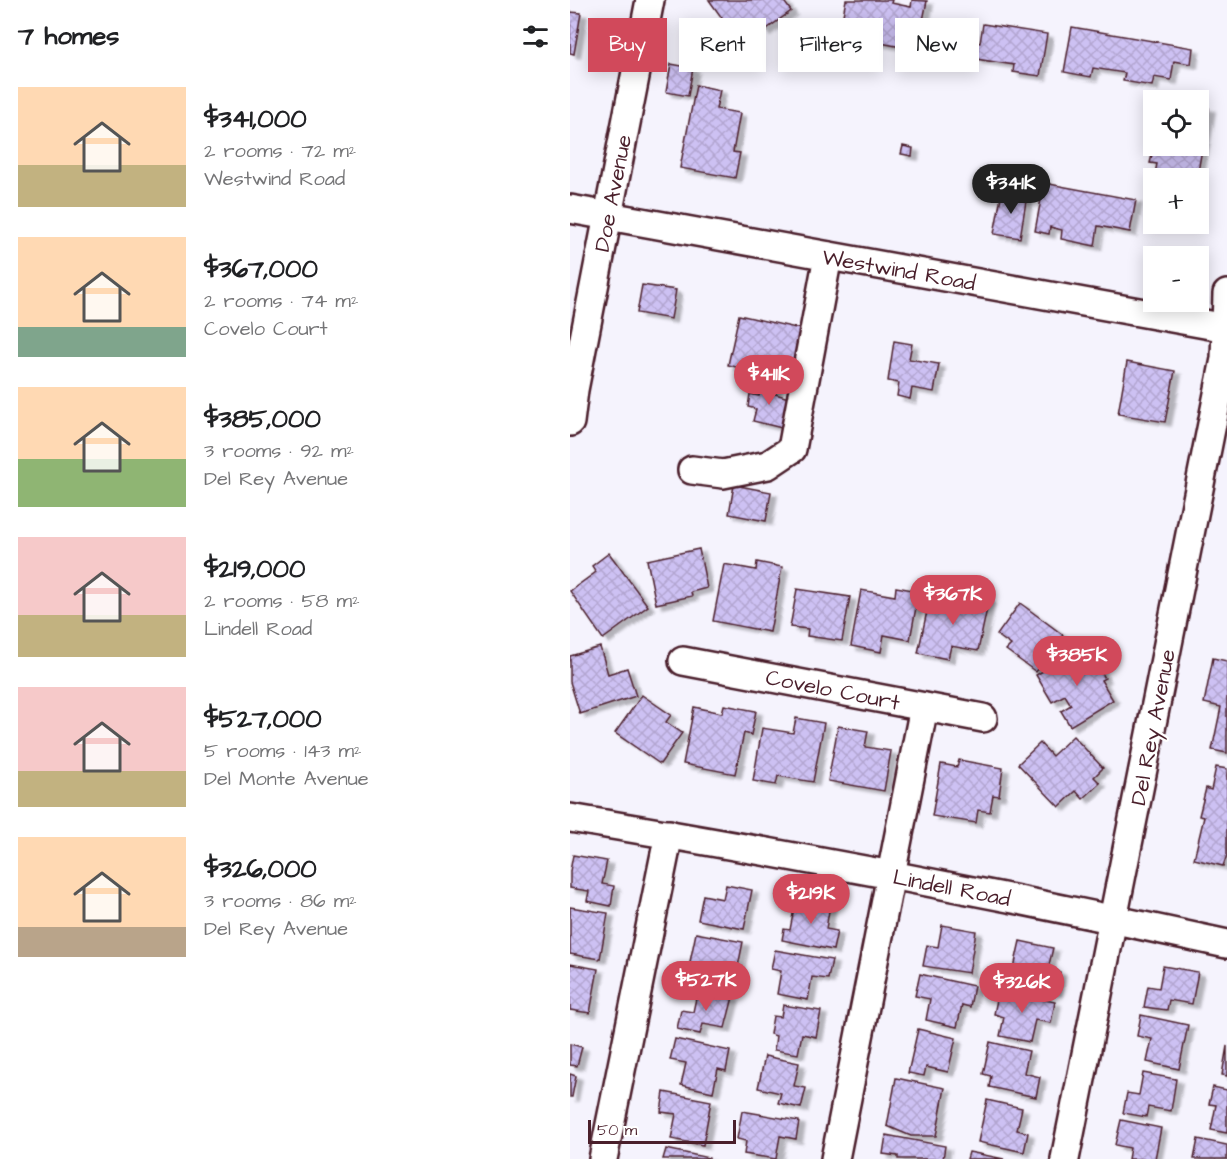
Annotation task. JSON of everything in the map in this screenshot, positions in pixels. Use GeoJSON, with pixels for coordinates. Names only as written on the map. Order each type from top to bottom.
{"type":"FeatureCollection","features":[{"type":"Feature","properties":{"kind":"street","name":"Doe Avenue"},"geometry":{"type":"LineString","coordinates":[[570,422],[574,390],[650,0]]}},
{"type":"Feature","properties":{"kind":"street","name":"Westwind Road"},"geometry":{"type":"LineString","coordinates":[[570,209],[1226,328]]}},
{"type":"Feature","properties":{"kind":"street"},"geometry":{"type":"LineString","coordinates":[[692,470],[723,474],[768,465],[792,449],[828,256]]}},
{"type":"Feature","properties":{"kind":"street","name":"Del Rey Avenue"},"geometry":{"type":"LineString","coordinates":[[1065,1159],[1225,359],[1227,294]]}},
{"type":"Feature","properties":{"kind":"street","name":"Covelo Court"},"geometry":{"type":"LineString","coordinates":[[683,661],[983,718]]}},
{"type":"Feature","properties":{"kind":"street"},"geometry":{"type":"LineString","coordinates":[[835,1159],[924,707]]}},
{"type":"Feature","properties":{"kind":"street","name":"Lindell Road"},"geometry":{"type":"LineString","coordinates":[[570,818],[892,875],[1227,944]]}},
{"type":"Feature","properties":{"kind":"street"},"geometry":{"type":"LineString","coordinates":[[603,1159],[669,834]]}},
{"type":"Feature","properties":{"kind":"building"},"geometry":{"type":"Polygon","coordinates":[[[709,0],[783,0],[791,11],[778,18],[778,21],[766,30],[766,18],[722,18],[709,0]]]}},
{"type":"Feature","properties":{"kind":"building"},"geometry":{"type":"Polygon","coordinates":[[[846,0],[892,0],[891,3],[911,7],[912,0],[927,1],[924,18],[895,18],[895,46],[883,43],[883,18],[842,18],[846,0]]]}},
{"type":"Feature","properties":{"kind":"building"},"geometry":{"type":"Polygon","coordinates":[[[570,12],[581,13],[574,54],[570,53],[570,12]]]}},
{"type":"Feature","properties":{"kind":"building"},"geometry":{"type":"Polygon","coordinates":[[[983,24],[1047,34],[1040,76],[1013,72],[1014,65],[979,59],[983,24]]]}},
{"type":"Feature","properties":{"kind":"building"},"geometry":{"type":"Polygon","coordinates":[[[1072,27],[1193,48],[1191,64],[1174,61],[1171,80],[1154,77],[1152,86],[1123,81],[1125,73],[1093,68],[1091,77],[1064,72],[1072,27]]]}},
{"type":"Feature","properties":{"kind":"building"},"geometry":{"type":"Polygon","coordinates":[[[671,64],[679,65],[679,72],[692,72],[688,96],[666,92],[671,64]]]}},
{"type":"Feature","properties":{"kind":"building"},"geometry":{"type":"Polygon","coordinates":[[[696,85],[720,90],[716,109],[740,113],[733,152],[740,153],[735,178],[680,168],[696,85]]]}},
{"type":"Feature","properties":{"kind":"building"},"geometry":{"type":"Polygon","coordinates":[[[903,146],[913,148],[912,156],[901,154],[903,146]]]}},
{"type":"Feature","properties":{"kind":"building"},"geometry":{"type":"Polygon","coordinates":[[[1152,156],[1201,156],[1199,168],[1156,168],[1157,164],[1150,163],[1152,156]]]}},
{"type":"Feature","properties":{"kind":"building"},"geometry":{"type":"Polygon","coordinates":[[[1044,183],[1136,200],[1130,232],[1098,226],[1095,246],[1061,239],[1062,230],[1050,227],[1049,234],[1035,231],[1044,183]]]}},
{"type":"Feature","properties":{"kind":"building"},"geometry":{"type":"Polygon","coordinates":[[[1002,191],[1027,195],[1020,238],[994,234],[1002,191]]]}},
{"type":"Feature","properties":{"kind":"building"},"geometry":{"type":"Polygon","coordinates":[[[642,285],[676,290],[671,319],[637,313],[642,285]]]}},
{"type":"Feature","properties":{"kind":"building"},"geometry":{"type":"Polygon","coordinates":[[[739,315],[805,330],[793,384],[728,365],[739,315]]]}},
{"type":"Feature","properties":{"kind":"building"},"geometry":{"type":"Polygon","coordinates":[[[894,341],[912,344],[909,359],[939,364],[934,392],[912,388],[910,399],[897,396],[899,383],[888,381],[894,341]]]}},
{"type":"Feature","properties":{"kind":"building"},"geometry":{"type":"Polygon","coordinates":[[[1127,362],[1175,371],[1165,422],[1118,414],[1127,362]]]}},
{"type":"Feature","properties":{"kind":"building"},"geometry":{"type":"Polygon","coordinates":[[[762,382],[777,386],[775,394],[789,398],[782,428],[753,421],[756,409],[748,407],[750,394],[759,396],[762,382]]]}},
{"type":"Feature","properties":{"kind":"building"},"geometry":{"type":"Polygon","coordinates":[[[734,485],[771,492],[766,521],[729,514],[734,485]]]}},
{"type":"Feature","properties":{"kind":"building"},"geometry":{"type":"Polygon","coordinates":[[[699,549],[707,588],[691,592],[692,596],[656,604],[647,560],[699,549]]]}},
{"type":"Feature","properties":{"kind":"building"},"geometry":{"type":"Polygon","coordinates":[[[609,553],[648,606],[603,639],[570,591],[596,572],[592,566],[609,553]]]}},
{"type":"Feature","properties":{"kind":"building"},"geometry":{"type":"Polygon","coordinates":[[[757,562],[782,567],[770,632],[713,621],[724,564],[756,570],[757,562]]]}},
{"type":"Feature","properties":{"kind":"building"},"geometry":{"type":"Polygon","coordinates":[[[896,587],[919,591],[910,640],[884,635],[881,652],[851,646],[861,590],[895,596],[896,587]]]}},
{"type":"Feature","properties":{"kind":"building"},"geometry":{"type":"Polygon","coordinates":[[[797,589],[850,597],[842,641],[807,636],[808,629],[790,627],[797,589]]]}},
{"type":"Feature","properties":{"kind":"building"},"geometry":{"type":"Polygon","coordinates":[[[967,594],[989,599],[978,651],[951,646],[948,659],[918,653],[930,597],[965,605],[967,594]]]}},
{"type":"Feature","properties":{"kind":"building"},"geometry":{"type":"Polygon","coordinates":[[[1020,603],[1063,635],[1036,672],[1006,650],[1011,645],[997,635],[1020,603]]]}},
{"type":"Feature","properties":{"kind":"building"},"geometry":{"type":"Polygon","coordinates":[[[600,647],[608,674],[627,668],[636,696],[580,714],[570,682],[570,656],[600,647]]]}},
{"type":"Feature","properties":{"kind":"building"},"geometry":{"type":"Polygon","coordinates":[[[1089,652],[1105,678],[1101,680],[1113,700],[1070,726],[1061,711],[1071,705],[1065,695],[1052,702],[1036,675],[1055,664],[1059,670],[1089,652]]]}},
{"type":"Feature","properties":{"kind":"building"},"geometry":{"type":"Polygon","coordinates":[[[1213,658],[1227,661],[1227,753],[1212,750],[1221,707],[1204,703],[1213,658]]]}},
{"type":"Feature","properties":{"kind":"building"},"geometry":{"type":"Polygon","coordinates":[[[642,695],[671,715],[666,722],[682,733],[660,764],[615,733],[642,695]]]}},
{"type":"Feature","properties":{"kind":"building"},"geometry":{"type":"Polygon","coordinates":[[[724,705],[756,711],[751,735],[744,733],[735,774],[683,764],[694,707],[722,713],[724,705]]]}},
{"type":"Feature","properties":{"kind":"building"},"geometry":{"type":"Polygon","coordinates":[[[796,718],[824,723],[813,782],[778,776],[776,785],[753,781],[762,728],[793,733],[796,718]]]}},
{"type":"Feature","properties":{"kind":"building"},"geometry":{"type":"Polygon","coordinates":[[[838,726],[868,731],[865,747],[891,751],[884,791],[828,781],[838,726]]]}},
{"type":"Feature","properties":{"kind":"building"},"geometry":{"type":"Polygon","coordinates":[[[1073,736],[1103,768],[1094,777],[1100,783],[1083,799],[1076,791],[1059,807],[1018,764],[1040,743],[1052,756],[1073,736]]]}},
{"type":"Feature","properties":{"kind":"building"},"geometry":{"type":"Polygon","coordinates":[[[959,760],[1003,768],[999,796],[993,795],[990,812],[978,810],[976,823],[932,816],[941,764],[957,767],[959,760]]]}},
{"type":"Feature","properties":{"kind":"building"},"geometry":{"type":"Polygon","coordinates":[[[1216,767],[1227,769],[1227,855],[1223,866],[1194,859],[1204,817],[1199,816],[1206,788],[1211,790],[1216,767]]]}},
{"type":"Feature","properties":{"kind":"building"},"geometry":{"type":"Polygon","coordinates":[[[573,855],[607,861],[602,884],[614,886],[611,906],[587,901],[589,891],[570,888],[573,855]]]}},
{"type":"Feature","properties":{"kind":"building"},"geometry":{"type":"Polygon","coordinates":[[[726,885],[752,890],[744,929],[698,920],[703,895],[723,899],[726,885]]]}},
{"type":"Feature","properties":{"kind":"building"},"geometry":{"type":"Polygon","coordinates":[[[796,898],[830,905],[826,929],[837,931],[833,950],[782,940],[784,929],[790,930],[796,898]]]}},
{"type":"Feature","properties":{"kind":"building"},"geometry":{"type":"Polygon","coordinates":[[[570,907],[608,913],[600,959],[570,954],[570,907]]]}},
{"type":"Feature","properties":{"kind":"building"},"geometry":{"type":"Polygon","coordinates":[[[942,925],[976,931],[969,973],[923,966],[927,945],[938,947],[942,925]]]}},
{"type":"Feature","properties":{"kind":"building"},"geometry":{"type":"Polygon","coordinates":[[[696,933],[743,942],[734,986],[687,976],[696,933]]]}},
{"type":"Feature","properties":{"kind":"building"},"geometry":{"type":"Polygon","coordinates":[[[1020,941],[1053,948],[1048,969],[1060,972],[1056,992],[1034,987],[1036,977],[1013,972],[1020,941]]]}},
{"type":"Feature","properties":{"kind":"building"},"geometry":{"type":"Polygon","coordinates":[[[775,950],[832,960],[828,979],[812,977],[808,1000],[777,994],[781,971],[771,969],[775,950]]]}},
{"type":"Feature","properties":{"kind":"building"},"geometry":{"type":"Polygon","coordinates":[[[570,964],[598,969],[590,1013],[570,1010],[570,964]]]}},
{"type":"Feature","properties":{"kind":"building"},"geometry":{"type":"Polygon","coordinates":[[[1163,966],[1198,972],[1192,1004],[1169,1000],[1167,1010],[1144,1007],[1148,986],[1159,988],[1163,966]]]}},
{"type":"Feature","properties":{"kind":"building"},"geometry":{"type":"Polygon","coordinates":[[[920,974],[974,986],[970,1007],[962,1005],[957,1027],[926,1020],[930,999],[915,996],[920,974]]]}},
{"type":"Feature","properties":{"kind":"building"},"geometry":{"type":"Polygon","coordinates":[[[698,989],[733,997],[725,1028],[703,1024],[700,1034],[677,1029],[681,1010],[693,1012],[698,989]]]}},
{"type":"Feature","properties":{"kind":"building"},"geometry":{"type":"Polygon","coordinates":[[[999,990],[1055,1002],[1051,1023],[1035,1020],[1030,1042],[1000,1036],[1004,1017],[994,1014],[999,990]]]}},
{"type":"Feature","properties":{"kind":"building"},"geometry":{"type":"Polygon","coordinates":[[[783,1005],[821,1011],[816,1037],[802,1034],[798,1054],[774,1050],[776,1036],[770,1034],[773,1016],[781,1017],[783,1005]]]}},
{"type":"Feature","properties":{"kind":"building"},"geometry":{"type":"Polygon","coordinates":[[[1141,1015],[1188,1025],[1179,1069],[1147,1062],[1152,1039],[1137,1036],[1141,1015]]]}},
{"type":"Feature","properties":{"kind":"building"},"geometry":{"type":"Polygon","coordinates":[[[918,1029],[956,1038],[948,1072],[926,1067],[924,1076],[908,1073],[918,1029]]]}},
{"type":"Feature","properties":{"kind":"building"},"geometry":{"type":"Polygon","coordinates":[[[675,1039],[730,1051],[726,1071],[718,1069],[713,1092],[681,1085],[686,1063],[670,1060],[675,1039]]]}},
{"type":"Feature","properties":{"kind":"building"},"geometry":{"type":"Polygon","coordinates":[[[990,1042],[1029,1051],[1024,1073],[1040,1077],[1036,1097],[989,1087],[991,1076],[983,1074],[990,1042]]]}},
{"type":"Feature","properties":{"kind":"building"},"geometry":{"type":"Polygon","coordinates":[[[570,1044],[582,1047],[577,1066],[570,1065],[570,1044]]]}},
{"type":"Feature","properties":{"kind":"building"},"geometry":{"type":"Polygon","coordinates":[[[1227,1046],[1227,1076],[1222,1075],[1227,1046]]]}},
{"type":"Feature","properties":{"kind":"building"},"geometry":{"type":"Polygon","coordinates":[[[765,1056],[799,1063],[794,1086],[806,1088],[801,1108],[778,1103],[781,1093],[758,1088],[765,1056]]]}},
{"type":"Feature","properties":{"kind":"building"},"geometry":{"type":"Polygon","coordinates":[[[1143,1073],[1176,1079],[1171,1111],[1148,1107],[1146,1117],[1123,1113],[1127,1093],[1139,1095],[1143,1073]]]}},
{"type":"Feature","properties":{"kind":"building"},"geometry":{"type":"Polygon","coordinates":[[[570,1074],[576,1076],[572,1097],[570,1097],[570,1074]]]}},
{"type":"Feature","properties":{"kind":"building"},"geometry":{"type":"Polygon","coordinates":[[[896,1078],[945,1088],[936,1136],[911,1136],[887,1126],[896,1078]]]}},
{"type":"Feature","properties":{"kind":"building"},"geometry":{"type":"Polygon","coordinates":[[[1213,1087],[1227,1090],[1227,1133],[1211,1130],[1216,1105],[1209,1104],[1213,1087]]]}},
{"type":"Feature","properties":{"kind":"building"},"geometry":{"type":"Polygon","coordinates":[[[664,1092],[711,1101],[703,1145],[671,1139],[676,1114],[661,1112],[664,1092]]]}},
{"type":"Feature","properties":{"kind":"building"},"geometry":{"type":"Polygon","coordinates":[[[987,1100],[1022,1108],[1017,1130],[1028,1133],[1024,1152],[978,1142],[987,1100]]]}},
{"type":"Feature","properties":{"kind":"building"},"geometry":{"type":"Polygon","coordinates":[[[742,1111],[799,1121],[796,1139],[780,1136],[776,1159],[744,1154],[746,1141],[737,1139],[742,1111]]]}},
{"type":"Feature","properties":{"kind":"building"},"geometry":{"type":"Polygon","coordinates":[[[1121,1120],[1161,1128],[1155,1159],[1128,1159],[1130,1148],[1115,1145],[1121,1120]]]}},
{"type":"Feature","properties":{"kind":"building"},"geometry":{"type":"Polygon","coordinates":[[[886,1135],[945,1146],[943,1159],[898,1159],[898,1156],[883,1154],[886,1135]]]}},
{"type":"Feature","properties":{"kind":"building"},"geometry":{"type":"Polygon","coordinates":[[[1198,1139],[1227,1145],[1227,1159],[1194,1159],[1198,1139]]]}},
{"type":"Feature","properties":{"kind":"building"},"geometry":{"type":"Polygon","coordinates":[[[666,1149],[709,1158],[709,1159],[663,1159],[666,1149]]]}},
{"type":"Feature","properties":{"kind":"building"},"geometry":{"type":"Polygon","coordinates":[[[969,1152],[1004,1159],[967,1159],[969,1152]]]}}]}
